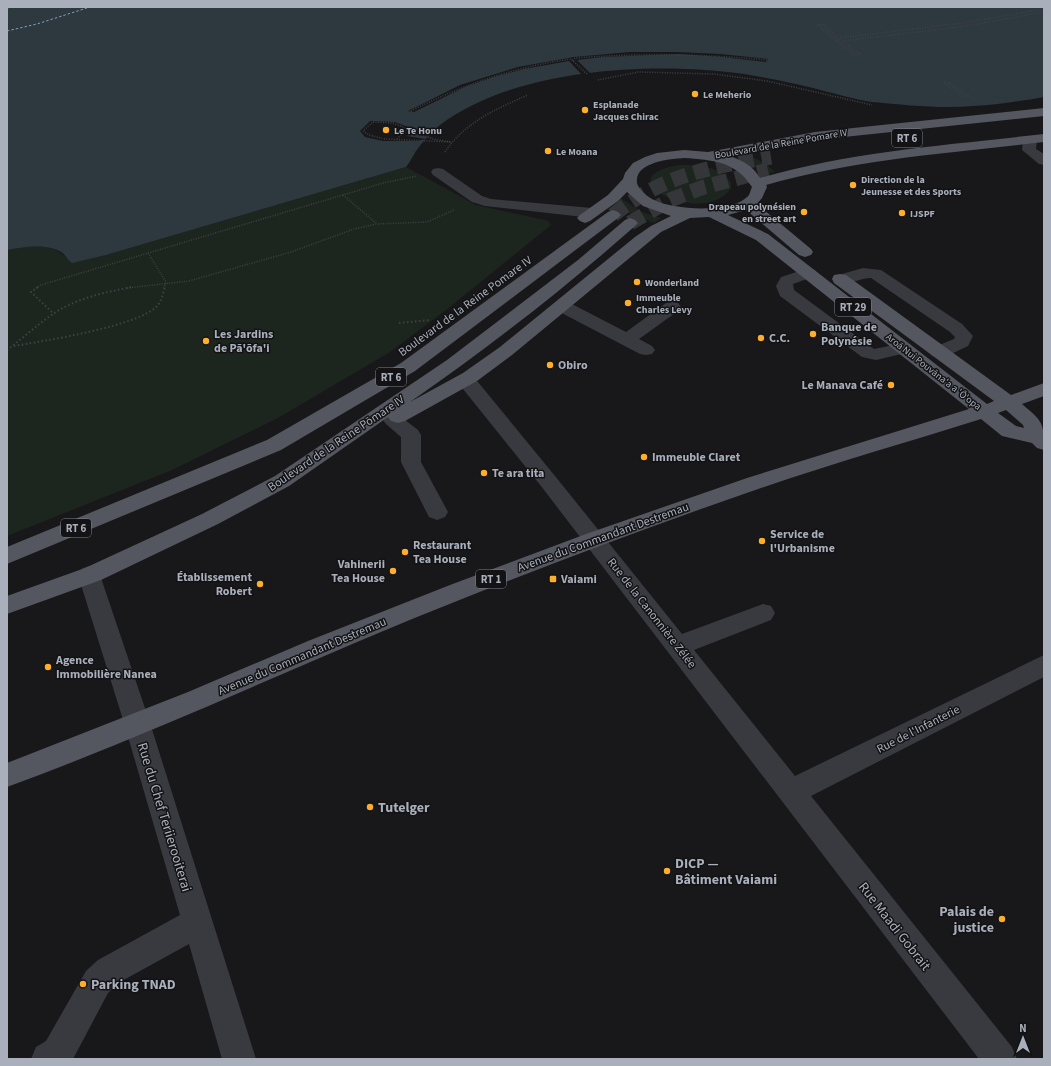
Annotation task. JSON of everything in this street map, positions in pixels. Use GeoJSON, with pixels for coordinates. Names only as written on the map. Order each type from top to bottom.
{"type":"FeatureCollection","features":[{"type":"Feature","properties":{"kind":"main road","name":"Boulevard de la Reine Pomare IV"},"geometry":{"type":"LineString","coordinates":[[145,499],[224,454],[313,407],[372,372],[467,307],[613,198],[630,180],[635,169],[643,163],[655,158],[684,154],[708,156],[821,135],[1044,112]]}},
{"type":"Feature","properties":{"kind":"main road","name":"RT 6"},"geometry":{"type":"LineString","coordinates":[[852,145],[1044,122]]}},
{"type":"Feature","properties":{"kind":"main road","name":"RT 6"},"geometry":{"type":"LineString","coordinates":[[777,160],[860,152],[1044,130]]}},
{"type":"Feature","properties":{"kind":"main road"},"geometry":{"type":"LineString","coordinates":[[758,183],[803,170],[851,161],[1037,139]]}},
{"type":"Feature","properties":{"kind":"main road"},"geometry":{"type":"LineString","coordinates":[[630,180],[632,190],[648,203],[665,210],[686,214],[714,214],[730,211],[748,204],[756,196],[759,187],[752,174],[741,166],[726,160],[708,156]]}},
{"type":"Feature","properties":{"kind":"main road","name":"Aroā Nui Pouvāna'a a 'Ō'opa"},"geometry":{"type":"LineString","coordinates":[[748,204],[792,242],[841,280],[1008,402],[1031,422],[1041,441]]}},
{"type":"Feature","properties":{"kind":"main road"},"geometry":{"type":"LineString","coordinates":[[282,481],[466,380],[506,351],[562,306],[640,240],[656,229],[686,214]]}},
{"type":"Feature","properties":{"kind":"main road","name":"Aroā Nui Pouvāna'a a 'Ō'opa"},"geometry":{"type":"LineString","coordinates":[[714,214],[762,238],[809,273],[1009,431],[1041,441]]}},
{"type":"Feature","properties":{"kind":"main road","name":"Boulevard de la Reine Pōmare IV"},"geometry":{"type":"LineString","coordinates":[[7,556],[274,445],[408,367],[613,215]]}},
{"type":"Feature","properties":{"kind":"main road","name":"Boulevard de la Reine Pōmare IV"},"geometry":{"type":"LineString","coordinates":[[7,605],[89,575],[210,519],[282,481],[453,364],[584,263],[630,223]]}},
{"type":"Feature","properties":{"kind":"main road","name":"RT 1"},"geometry":{"type":"LineString","coordinates":[[985,411],[1044,389]]}},
{"type":"Feature","properties":{"kind":"main road","name":"Avenue du Commandant Destremau"},"geometry":{"type":"LineString","coordinates":[[7,775],[197,700],[317,648],[450,594],[594,540],[754,483],[985,411]]}},
{"type":"Feature","properties":{"kind":"street"},"geometry":{"type":"LineString","coordinates":[[1037,139],[1029,150],[1044,161]]}},
{"type":"Feature","properties":{"kind":"street"},"geometry":{"type":"LineString","coordinates":[[438,172],[477,199],[490,203],[507,206],[592,213]]}},
{"type":"Feature","properties":{"kind":"street"},"geometry":{"type":"LineString","coordinates":[[809,273],[787,281],[784,286],[786,292],[868,353],[876,355],[904,348]]}},
{"type":"Feature","properties":{"kind":"street"},"geometry":{"type":"LineString","coordinates":[[841,280],[863,273],[875,274],[956,328],[964,336],[962,342],[938,352]]}},
{"type":"Feature","properties":{"kind":"street"},"geometry":{"type":"LineString","coordinates":[[562,306],[646,350]]}},
{"type":"Feature","properties":{"kind":"street"},"geometry":{"type":"LineString","coordinates":[[627,340],[672,307]]}},
{"type":"Feature","properties":{"kind":"street","name":"Rue de la Canonnière Zélée"},"geometry":{"type":"LineString","coordinates":[[466,380],[594,540],[791,792]]}},
{"type":"Feature","properties":{"kind":"street"},"geometry":{"type":"LineString","coordinates":[[393,420],[411,435],[411,462],[437,512]]}},
{"type":"Feature","properties":{"kind":"street","name":"Rue du Chef Teriierooiterai"},"geometry":{"type":"LineString","coordinates":[[89,575],[137,723],[239,1059]]}},
{"type":"Feature","properties":{"kind":"street"},"geometry":{"type":"LineString","coordinates":[[677,646],[763,613]]}},
{"type":"Feature","properties":{"kind":"street","name":"Rue de l'Infanterie"},"geometry":{"type":"LineString","coordinates":[[791,792],[1044,665]]}},
{"type":"Feature","properties":{"kind":"street","name":"Rue Maadi Gobrait"},"geometry":{"type":"LineString","coordinates":[[791,792],[1000,1059]]}},
{"type":"Feature","properties":{"kind":"street"},"geometry":{"type":"LineString","coordinates":[[55,1057],[97,982],[109,971],[197,922]]}},
{"type":"Feature","properties":{"kind":"path"},"geometry":{"type":"LineString","coordinates":[[856,55],[853,55],[816,25],[823,24],[839,38],[962,23],[1044,10]]}},
{"type":"Feature","properties":{"kind":"path"},"geometry":{"type":"LineString","coordinates":[[838,40],[964,25],[1044,10]]}},
{"type":"Feature","properties":{"kind":"path"},"geometry":{"type":"LineString","coordinates":[[856,55],[860,54],[843,41],[967,26],[1044,10]]}},
{"type":"Feature","properties":{"kind":"path"},"geometry":{"type":"LineString","coordinates":[[820,25],[856,55]]}},
{"type":"Feature","properties":{"kind":"path"},"geometry":{"type":"LineString","coordinates":[[573,61],[575,58],[601,56],[678,53],[767,60]]}},
{"type":"Feature","properties":{"kind":"path"},"geometry":{"type":"LineString","coordinates":[[411,111],[462,86],[494,75],[559,61],[571,59],[588,75]]}},
{"type":"Feature","properties":{"kind":"path"},"geometry":{"type":"LineString","coordinates":[[598,80],[638,72],[707,74],[767,82],[872,105]]}},
{"type":"Feature","properties":{"kind":"path"},"geometry":{"type":"LineString","coordinates":[[54,314],[31,292],[41,285],[342,195],[395,180],[438,172],[440,163],[450,142],[462,130],[503,106],[528,95]]}},
{"type":"Feature","properties":{"kind":"path"},"geometry":{"type":"LineString","coordinates":[[370,123],[391,123],[433,139],[450,142],[397,139],[370,135],[363,131],[370,123]]}},
{"type":"Feature","properties":{"kind":"path"},"geometry":{"type":"LineString","coordinates":[[397,139],[408,129]]}},
{"type":"Feature","properties":{"kind":"path"},"geometry":{"type":"LineString","coordinates":[[342,195],[376,224]]}},
{"type":"Feature","properties":{"kind":"path"},"geometry":{"type":"LineString","coordinates":[[7,350],[13,347],[54,314],[83,300],[108,292],[166,282],[189,281],[209,276],[291,252],[354,229],[376,224],[427,222],[435,220],[477,199]]}},
{"type":"Feature","properties":{"kind":"path"},"geometry":{"type":"LineString","coordinates":[[148,253],[166,282]]}},
{"type":"Feature","properties":{"kind":"path"},"geometry":{"type":"LineString","coordinates":[[13,347],[83,334],[147,313],[158,305],[166,282]]}},
{"type":"Feature","properties":{"kind":"shaded area"},"geometry":{"type":"Polygon","coordinates":[[[7,7],[1044,7],[1044,97],[1009,103],[961,107],[923,106],[872,102],[778,80],[744,74],[669,68],[628,69],[586,73],[545,80],[506,91],[471,106],[440,125],[426,138],[406,167],[106,255],[72,263],[61,252],[48,247],[34,246],[7,250],[7,7]]]}},
{"type":"Feature","properties":{"kind":"shaded area"},"geometry":{"type":"Polygon","coordinates":[[[743,153],[765,163],[775,172],[765,174],[747,161],[735,156],[743,153]]]}},
{"type":"Feature","properties":{"kind":"shaded area"},"geometry":{"type":"Polygon","coordinates":[[[680,165],[702,166],[715,170],[726,177],[731,183],[731,188],[718,199],[701,203],[682,202],[666,196],[654,188],[651,179],[658,171],[680,165]]]}},
{"type":"Feature","properties":{"kind":"shaded area","name":"Les Jardins de Pā'ōfa'i"},"geometry":{"type":"Polygon","coordinates":[[[406,167],[476,205],[548,221],[551,225],[446,310],[390,352],[278,418],[172,470],[7,536],[7,250],[24,247],[49,248],[64,255],[70,262],[106,255],[406,167]]]}},
{"type":"Feature","properties":{"kind":"shaded area"},"geometry":{"type":"Polygon","coordinates":[[[620,198],[642,212],[661,218],[654,223],[633,215],[613,202],[620,198]]]}},
{"type":"Feature","properties":{"kind":"pier"},"geometry":{"type":"Polygon","coordinates":[[[630,52],[720,54],[768,59],[766,62],[678,54],[602,57],[577,60],[591,74],[582,75],[569,61],[524,69],[497,76],[465,87],[414,112],[408,111],[460,85],[518,67],[574,57],[630,52]]]}},
{"type":"Feature","properties":{"kind":"pier"},"geometry":{"type":"Polygon","coordinates":[[[370,121],[395,122],[429,135],[427,137],[411,132],[407,136],[426,139],[419,141],[383,141],[365,137],[360,131],[370,121]]]}},
{"type":"Feature","properties":{"kind":"ferry route"},"geometry":{"type":"LineString","coordinates":[[7,8],[13,7]]}},
{"type":"Feature","properties":{"kind":"ferry route"},"geometry":{"type":"LineString","coordinates":[[7,31],[37,24],[90,7]]}},
{"type":"Feature","properties":{"kind":"tunnel"},"geometry":{"type":"LineString","coordinates":[[613,215],[650,190],[688,175],[707,169],[771,157]]}},
{"type":"Feature","properties":{"kind":"tunnel"},"geometry":{"type":"LineString","coordinates":[[630,223],[670,200],[704,187],[768,170]]}},
{"type":"Feature","properties":{"kind":"place","name":"Le Meherio"},"geometry":{"type":"Point","coordinates":[695,94]}},
{"type":"Feature","properties":{"kind":"place","name":"Esplanade Jacques Chirac"},"geometry":{"type":"Point","coordinates":[585,110]}},
{"type":"Feature","properties":{"kind":"place","name":"Le Te Honu"},"geometry":{"type":"Point","coordinates":[386,130]}},
{"type":"Feature","properties":{"kind":"place","name":"Le Moana"},"geometry":{"type":"Point","coordinates":[548,151]}},
{"type":"Feature","properties":{"kind":"place","name":"Direction de la Jeunesse et des Sports"},"geometry":{"type":"Point","coordinates":[853,185]}},
{"type":"Feature","properties":{"kind":"place","name":"Drapeau polynésien en street art"},"geometry":{"type":"Point","coordinates":[804,212]}},
{"type":"Feature","properties":{"kind":"place","name":"IJSPF"},"geometry":{"type":"Point","coordinates":[902,213]}},
{"type":"Feature","properties":{"kind":"place","name":"Wonderland"},"geometry":{"type":"Point","coordinates":[637,282]}},
{"type":"Feature","properties":{"kind":"place","name":"Immeuble Charles Levy"},"geometry":{"type":"Point","coordinates":[628,303]}},
{"type":"Feature","properties":{"kind":"place","name":"Banque de Polynésie"},"geometry":{"type":"Point","coordinates":[813,334]}},
{"type":"Feature","properties":{"kind":"place","name":"C.C."},"geometry":{"type":"Point","coordinates":[761,338]}},
{"type":"Feature","properties":{"kind":"place","name":"Les Jardins de Pā'ōfa'i"},"geometry":{"type":"Point","coordinates":[206,341]}},
{"type":"Feature","properties":{"kind":"place","name":"Obiro"},"geometry":{"type":"Point","coordinates":[550,365]}},
{"type":"Feature","properties":{"kind":"place","name":"Le Manava Café"},"geometry":{"type":"Point","coordinates":[891,385]}},
{"type":"Feature","properties":{"kind":"place","name":"Immeuble Claret"},"geometry":{"type":"Point","coordinates":[644,457]}},
{"type":"Feature","properties":{"kind":"place","name":"Te ara tita"},"geometry":{"type":"Point","coordinates":[484,473]}},
{"type":"Feature","properties":{"kind":"place","name":"Service de l'Urbanisme"},"geometry":{"type":"Point","coordinates":[762,541]}},
{"type":"Feature","properties":{"kind":"place","name":"Restaurant Tea House"},"geometry":{"type":"Point","coordinates":[405,552]}},
{"type":"Feature","properties":{"kind":"place","name":"Vahinerii Tea House"},"geometry":{"type":"Point","coordinates":[393,571]}},
{"type":"Feature","properties":{"kind":"place","name":"Vaiami"},"geometry":{"type":"Point","coordinates":[553,579]}},
{"type":"Feature","properties":{"kind":"place","name":"Établissement Robert"},"geometry":{"type":"Point","coordinates":[260,584]}},
{"type":"Feature","properties":{"kind":"place","name":"Agence Immobilière Nanea"},"geometry":{"type":"Point","coordinates":[48,667]}},
{"type":"Feature","properties":{"kind":"place","name":"Tutelger"},"geometry":{"type":"Point","coordinates":[370,807]}},
{"type":"Feature","properties":{"kind":"place","name":"DICP — Bâtiment Vaiami"},"geometry":{"type":"Point","coordinates":[667,871]}},
{"type":"Feature","properties":{"kind":"place","name":"Palais de justice"},"geometry":{"type":"Point","coordinates":[1002,919]}},
{"type":"Feature","properties":{"kind":"place","name":"Parking TNAD"},"geometry":{"type":"Point","coordinates":[83,984]}}]}
